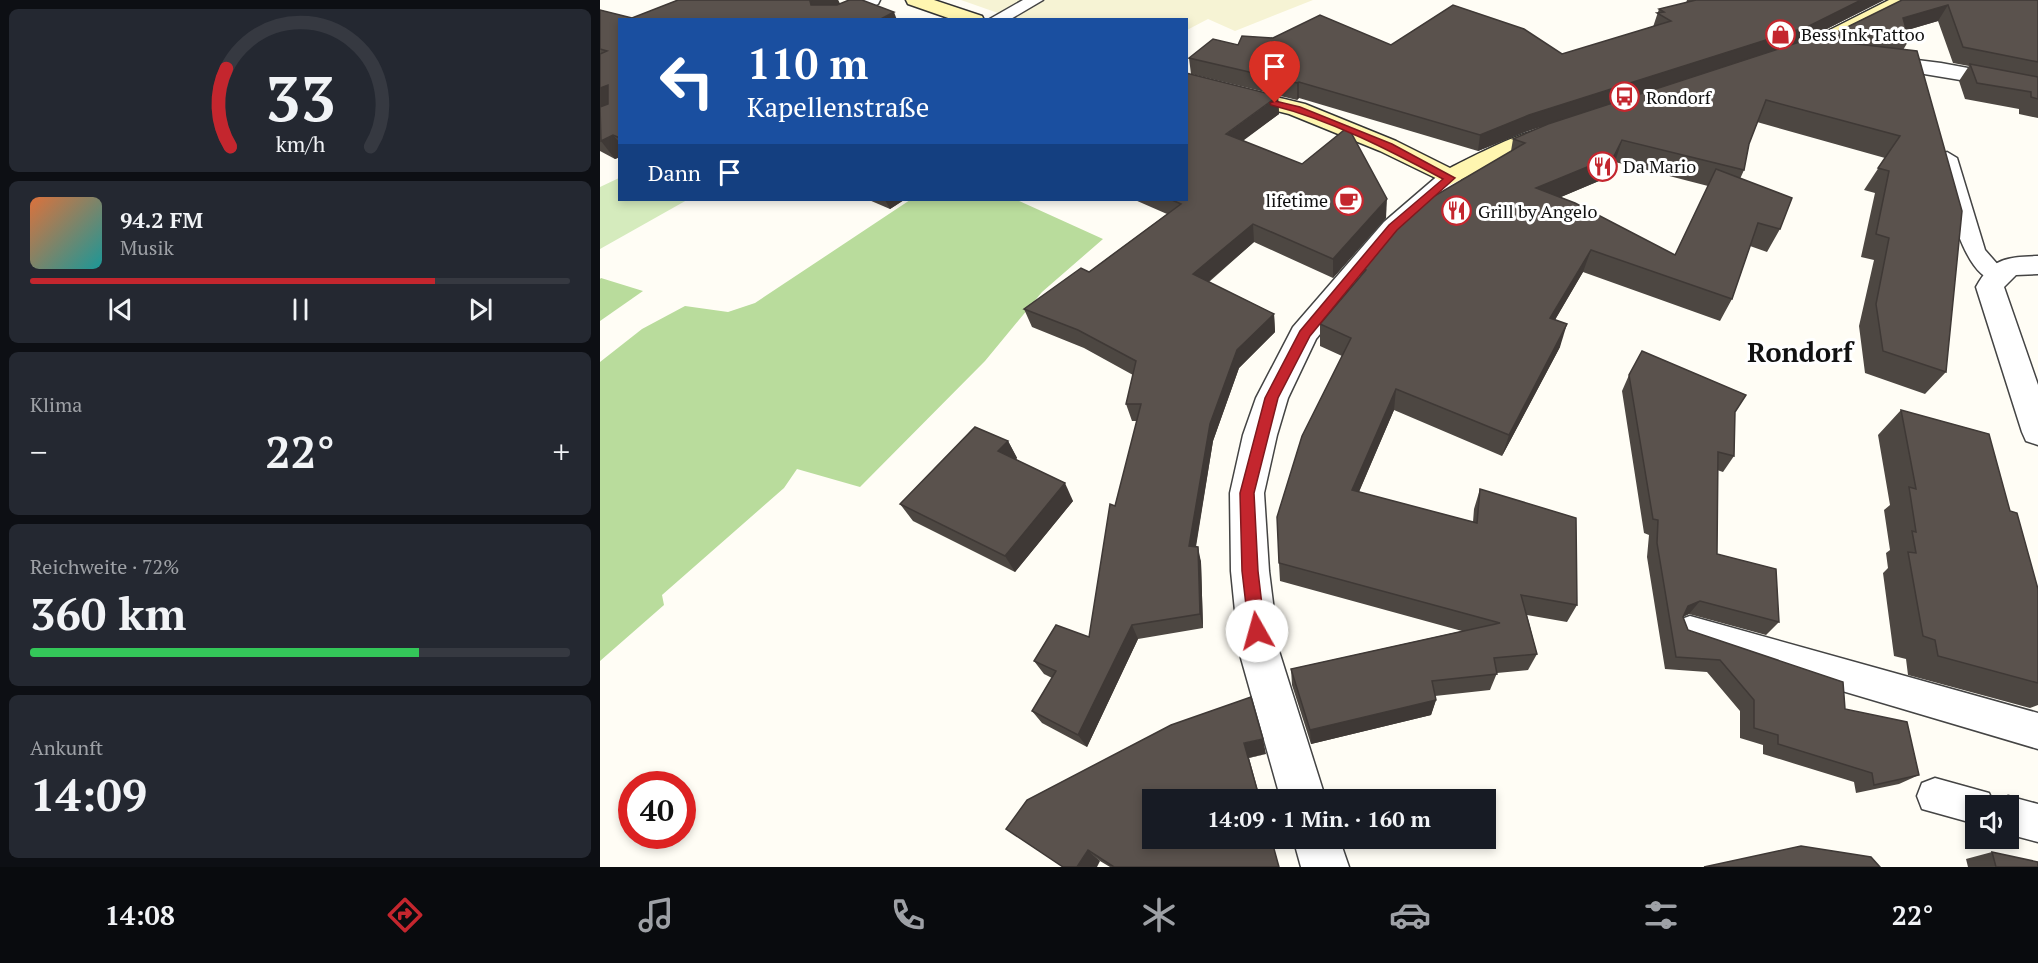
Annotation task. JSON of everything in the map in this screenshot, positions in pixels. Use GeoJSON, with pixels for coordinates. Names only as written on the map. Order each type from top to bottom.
{"type":"FeatureCollection","features":[{"type":"Feature","properties":{"kind":"main road"},"geometry":{"type":"LineString","coordinates":[[915,0],[969,18]]}},
{"type":"Feature","properties":{"kind":"main road"},"geometry":{"type":"LineString","coordinates":[[1764,63],[1807,49],[1904,0]]}},
{"type":"Feature","properties":{"kind":"main road"},"geometry":{"type":"LineString","coordinates":[[1188,82],[1297,109],[1388,146],[1450,178],[1491,156],[1576,125]]}},
{"type":"Feature","properties":{"kind":"street"},"geometry":{"type":"LineString","coordinates":[[832,18],[871,0]]}},
{"type":"Feature","properties":{"kind":"street"},"geometry":{"type":"LineString","coordinates":[[1807,49],[1849,58],[1941,69],[2038,87]]}},
{"type":"Feature","properties":{"kind":"street"},"geometry":{"type":"LineString","coordinates":[[1301,789],[1259,651],[1250,571],[1247,493],[1260,435],[1272,398],[1305,334],[1393,228],[1450,178]]}},
{"type":"Feature","properties":{"kind":"street"},"geometry":{"type":"LineString","coordinates":[[2038,265],[2009,266],[1995,275],[1990,287],[2038,432]]}},
{"type":"Feature","properties":{"kind":"street"},"geometry":{"type":"LineString","coordinates":[[1319,849],[1325,867]]}},
{"type":"Feature","properties":{"kind":"lane"},"geometry":{"type":"LineString","coordinates":[[1000,18],[1035,0]]}},
{"type":"Feature","properties":{"kind":"lane"},"geometry":{"type":"LineString","coordinates":[[1947,158],[1975,252],[1995,275]]}},
{"type":"Feature","properties":{"kind":"lane"},"geometry":{"type":"LineString","coordinates":[[1690,631],[2038,731]]}},
{"type":"Feature","properties":{"kind":"lane"},"geometry":{"type":"LineString","coordinates":[[1935,796],[1965,803]]}},
{"type":"Feature","properties":{"kind":"lane"},"geometry":{"type":"LineString","coordinates":[[2019,818],[2038,823]]}},
{"type":"Feature","properties":{"kind":"shaded area"},"geometry":{"type":"Polygon","coordinates":[[[961,0],[1313,0],[1235,31],[1208,19],[1188,29],[1188,18],[1012,18],[961,0]]]}},
{"type":"Feature","properties":{"kind":"green space"},"geometry":{"type":"Polygon","coordinates":[[[618,178],[618,201],[685,201],[600,249],[600,187],[618,178]]]}},
{"type":"Feature","properties":{"kind":"green space"},"geometry":{"type":"Polygon","coordinates":[[[908,201],[1019,201],[1103,239],[1042,292],[985,361],[860,487],[797,469],[784,488],[662,595],[664,605],[600,661],[600,362],[642,329],[685,306],[728,312],[755,303],[908,201]]]}},
{"type":"Feature","properties":{"kind":"green space"},"geometry":{"type":"Polygon","coordinates":[[[601,278],[643,291],[600,321],[601,278]]]}},
{"type":"Feature","properties":{"kind":"building"},"geometry":{"type":"Polygon","coordinates":[[[678,0],[812,0],[811,5],[837,5],[849,0],[862,0],[894,12],[883,18],[632,18],[678,0]]]}},
{"type":"Feature","properties":{"kind":"building"},"geometry":{"type":"Polygon","coordinates":[[[1696,0],[1861,0],[1807,27],[1529,115],[1480,135],[1299,82],[1189,58],[1213,39],[1238,45],[1242,36],[1273,38],[1320,15],[1391,45],[1453,5],[1524,29],[1562,54],[1671,21],[1657,13],[1664,12],[1659,9],[1696,0]]]}},
{"type":"Feature","properties":{"kind":"building"},"geometry":{"type":"Polygon","coordinates":[[[1902,0],[2038,0],[2038,62],[1963,47],[1948,5],[1903,18],[1909,40],[1839,31],[1902,0]]]}},
{"type":"Feature","properties":{"kind":"building"},"geometry":{"type":"Polygon","coordinates":[[[600,10],[632,18],[618,18],[618,137],[613,135],[601,141],[600,107],[608,104],[608,85],[600,88],[600,54],[607,51],[600,49],[600,10]]]}},
{"type":"Feature","properties":{"kind":"building"},"geometry":{"type":"Polygon","coordinates":[[[1818,36],[1840,42],[1917,51],[1962,211],[1946,372],[1883,351],[1876,304],[1889,238],[1876,234],[1889,171],[1878,168],[1900,136],[1766,100],[1749,144],[1744,170],[1622,140],[1614,156],[1536,188],[1575,203],[1675,255],[1716,169],[1792,198],[1780,229],[1758,223],[1732,299],[1591,250],[1550,318],[1567,324],[1509,435],[1396,389],[1352,490],[1477,523],[1480,489],[1576,518],[1577,605],[1521,595],[1537,654],[1494,658],[1497,674],[1432,681],[1436,700],[1310,730],[1291,669],[1500,623],[1279,563],[1277,517],[1302,436],[1351,338],[1320,324],[1366,270],[1361,267],[1401,219],[1403,224],[1419,205],[1525,143],[1513,139],[1548,124],[1818,36]]]}},
{"type":"Feature","properties":{"kind":"building"},"geometry":{"type":"Polygon","coordinates":[[[1970,64],[2038,77],[2038,99],[2031,97],[2031,92],[1977,83],[1970,64]]]}},
{"type":"Feature","properties":{"kind":"building"},"geometry":{"type":"Polygon","coordinates":[[[1188,74],[1278,96],[1226,134],[1302,164],[1348,127],[1387,199],[1333,259],[1253,224],[1193,274],[1274,314],[1237,350],[1210,424],[1189,546],[1198,547],[1200,614],[1132,625],[1078,735],[1032,711],[1056,671],[1034,661],[1056,625],[1089,637],[1110,504],[1115,506],[1141,404],[1126,404],[1136,361],[1078,330],[1024,309],[1081,268],[1089,272],[1181,204],[1174,201],[1188,201],[1188,74]]]}},
{"type":"Feature","properties":{"kind":"building"},"geometry":{"type":"Polygon","coordinates":[[[1642,351],[1746,395],[1735,412],[1734,456],[1718,452],[1717,554],[1776,569],[1779,622],[1700,601],[1688,606],[1683,617],[1688,630],[1843,682],[1845,709],[1907,722],[1919,775],[1874,785],[1872,773],[1778,744],[1778,735],[1754,728],[1754,700],[1720,660],[1676,657],[1657,543],[1658,520],[1653,519],[1629,375],[1642,351]]]}},
{"type":"Feature","properties":{"kind":"building"},"geometry":{"type":"Polygon","coordinates":[[[1901,410],[1989,434],[2010,511],[2017,513],[2038,589],[2038,683],[1938,656],[1935,640],[1923,636],[1908,552],[1916,553],[1912,531],[1916,532],[1909,487],[1916,489],[1901,410]]]}},
{"type":"Feature","properties":{"kind":"building"},"geometry":{"type":"Polygon","coordinates":[[[975,427],[1008,441],[998,451],[1065,483],[1005,556],[900,504],[975,427]]]}},
{"type":"Feature","properties":{"kind":"building"},"geometry":{"type":"Polygon","coordinates":[[[1251,697],[1263,739],[1244,743],[1257,789],[1142,789],[1142,849],[1274,849],[1279,867],[1114,867],[1088,850],[1077,867],[1063,867],[1006,829],[1027,800],[1171,725],[1251,697]]]}},
{"type":"Feature","properties":{"kind":"building"},"geometry":{"type":"Polygon","coordinates":[[[1801,846],[1871,857],[1880,867],[1704,867],[1801,846]]]}},
{"type":"Feature","properties":{"kind":"building"},"geometry":{"type":"Polygon","coordinates":[[[1992,852],[2038,862],[2038,867],[1996,867],[1992,852]]]}},
{"type":"Feature","properties":{"kind":"place","name":"Bess Ink Tattoo"},"geometry":{"type":"Point","coordinates":[1780,34]}},
{"type":"Feature","properties":{"kind":"place","name":"Rondorf"},"geometry":{"type":"Point","coordinates":[1625,97]}},
{"type":"Feature","properties":{"kind":"place","name":"Da Mario"},"geometry":{"type":"Point","coordinates":[1602,166]}},
{"type":"Feature","properties":{"kind":"place","name":"lifetime"},"geometry":{"type":"Point","coordinates":[1349,200]}},
{"type":"Feature","properties":{"kind":"place","name":"Grill by Angelo"},"geometry":{"type":"Point","coordinates":[1457,211]}},
{"type":"Feature","properties":{"kind":"district","name":"Rondorf"},"geometry":{"type":"Point","coordinates":[1800,352]}},
{"type":"Feature","properties":{"kind":"route"},"geometry":{"type":"LineString","coordinates":[[1257,631],[1250,571],[1247,493],[1260,435],[1272,398],[1305,334],[1393,228],[1450,178],[1388,146],[1297,109],[1275,103]]}}]}
